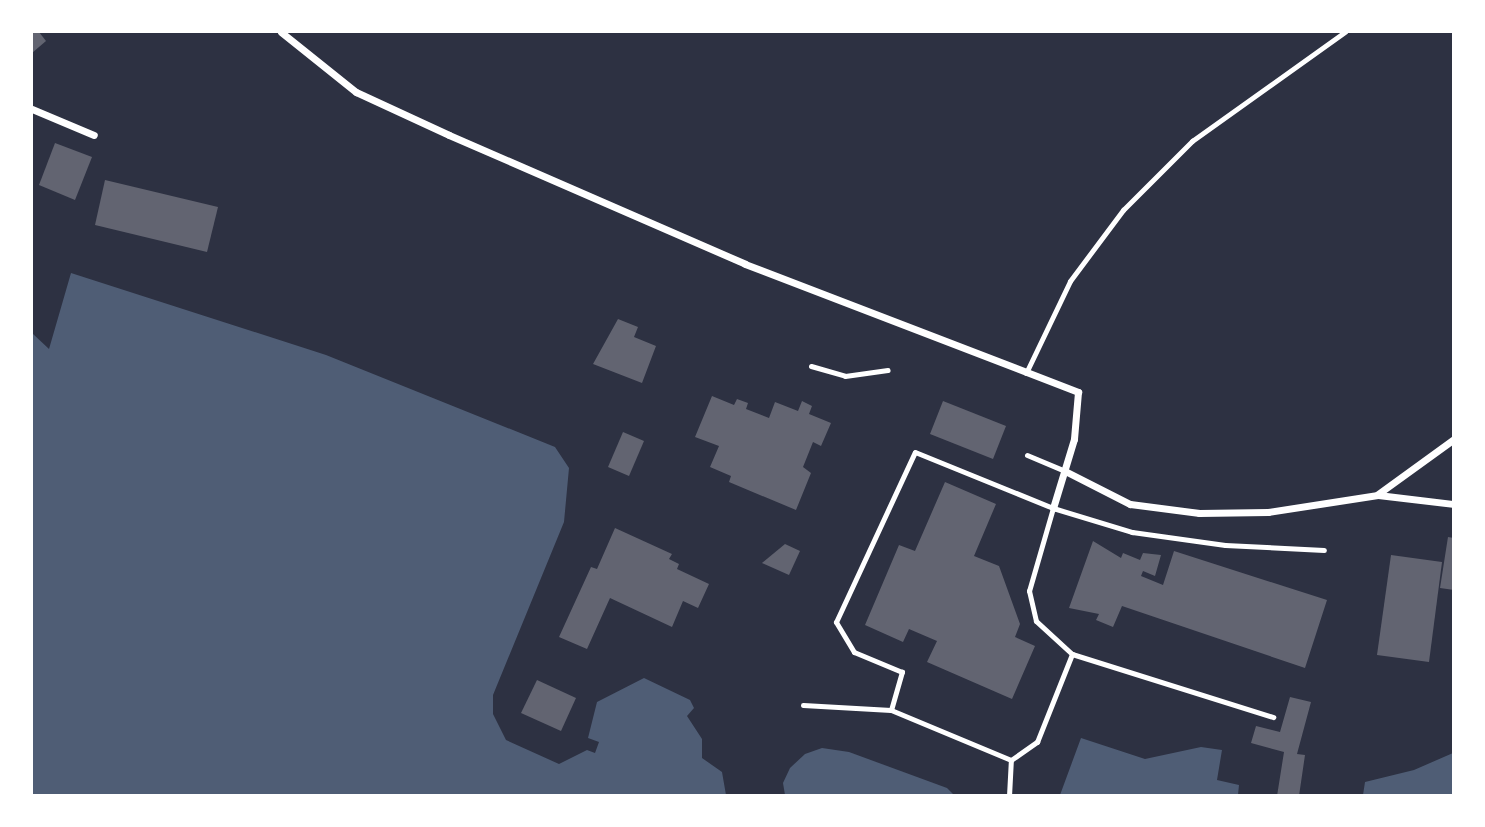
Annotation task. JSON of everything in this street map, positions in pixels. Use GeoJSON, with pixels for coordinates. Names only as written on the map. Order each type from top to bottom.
{"type":"FeatureCollection","features":[{"type":"Feature","properties":{"kind":"street"},"geometry":{"type":"LineString","coordinates":[[281,32],[356,92],[379,103],[745,264],[1078,391],[1074,439],[1053,508]]}},
{"type":"Feature","properties":{"kind":"street"},"geometry":{"type":"LineString","coordinates":[[32,109],[94,135]]}},
{"type":"Feature","properties":{"kind":"street"},"geometry":{"type":"LineString","coordinates":[[1378,495],[1454,439]]}},
{"type":"Feature","properties":{"kind":"street"},"geometry":{"type":"LineString","coordinates":[[1065,471],[1130,504],[1199,513],[1268,512],[1378,495],[1454,504]]}},
{"type":"Feature","properties":{"kind":"lane"},"geometry":{"type":"LineString","coordinates":[[1026,373],[1070,281],[1123,210],[1192,141],[1345,32]]}},
{"type":"Feature","properties":{"kind":"lane"},"geometry":{"type":"LineString","coordinates":[[811,366],[845,376],[888,370]]}},
{"type":"Feature","properties":{"kind":"lane"},"geometry":{"type":"LineString","coordinates":[[891,710],[902,672],[854,652],[836,622],[915,452],[1053,508],[1132,532],[1225,545],[1324,550]]}},
{"type":"Feature","properties":{"kind":"lane"},"geometry":{"type":"LineString","coordinates":[[1027,455],[1065,471]]}},
{"type":"Feature","properties":{"kind":"lane"},"geometry":{"type":"LineString","coordinates":[[1053,508],[1029,591],[1036,621],[1072,654],[1273,717]]}},
{"type":"Feature","properties":{"kind":"lane"},"geometry":{"type":"LineString","coordinates":[[1011,760],[1037,742],[1072,654]]}},
{"type":"Feature","properties":{"kind":"lane"},"geometry":{"type":"LineString","coordinates":[[803,705],[891,710],[1011,760]]}},
{"type":"Feature","properties":{"kind":"lane"},"geometry":{"type":"LineString","coordinates":[[1009,796],[1011,760]]}},
{"type":"Feature","properties":{"kind":"water"},"geometry":{"type":"Polygon","coordinates":[[[71,273],[326,355],[555,447],[569,468],[564,522],[493,695],[493,714],[506,740],[559,764],[587,750],[595,753],[599,742],[588,738],[597,702],[644,678],[690,700],[694,708],[687,716],[702,739],[702,758],[722,772],[726,795],[32,795],[32,333],[49,349],[71,273]]]}},
{"type":"Feature","properties":{"kind":"water"},"geometry":{"type":"Polygon","coordinates":[[[1081,738],[1145,759],[1201,747],[1222,750],[1217,780],[1239,785],[1238,795],[1060,795],[1081,738]]]}},
{"type":"Feature","properties":{"kind":"water"},"geometry":{"type":"Polygon","coordinates":[[[822,748],[849,752],[947,788],[954,795],[785,795],[783,783],[790,768],[805,754],[822,748]]]}},
{"type":"Feature","properties":{"kind":"water"},"geometry":{"type":"Polygon","coordinates":[[[1453,753],[1453,795],[1363,795],[1365,782],[1414,770],[1453,753]]]}},
{"type":"Feature","properties":{"kind":"building"},"geometry":{"type":"Polygon","coordinates":[[[32,32],[39,32],[46,41],[32,53],[32,32]]]}},
{"type":"Feature","properties":{"kind":"building"},"geometry":{"type":"Polygon","coordinates":[[[55,143],[92,157],[75,200],[39,185],[55,143]]]}},
{"type":"Feature","properties":{"kind":"building"},"geometry":{"type":"Polygon","coordinates":[[[105,180],[218,207],[207,252],[95,225],[105,180]]]}},
{"type":"Feature","properties":{"kind":"building"},"geometry":{"type":"Polygon","coordinates":[[[618,319],[638,327],[634,337],[656,346],[642,383],[593,364],[618,319]]]}},
{"type":"Feature","properties":{"kind":"building"},"geometry":{"type":"Polygon","coordinates":[[[712,396],[734,405],[737,399],[748,403],[746,409],[769,418],[775,402],[798,411],[802,401],[812,406],[809,414],[831,423],[821,446],[813,442],[803,467],[811,473],[796,510],[729,482],[731,476],[710,467],[719,446],[695,437],[712,396]]]}},
{"type":"Feature","properties":{"kind":"building"},"geometry":{"type":"Polygon","coordinates":[[[943,401],[1006,426],[993,459],[930,434],[943,401]]]}},
{"type":"Feature","properties":{"kind":"building"},"geometry":{"type":"Polygon","coordinates":[[[623,432],[644,441],[629,476],[608,467],[623,432]]]}},
{"type":"Feature","properties":{"kind":"building"},"geometry":{"type":"Polygon","coordinates":[[[945,482],[996,504],[974,556],[999,566],[1020,624],[1015,637],[1035,646],[1012,699],[927,662],[937,641],[909,629],[903,642],[865,625],[899,545],[915,551],[945,482]]]}},
{"type":"Feature","properties":{"kind":"building"},"geometry":{"type":"Polygon","coordinates":[[[615,528],[672,554],[669,559],[679,564],[677,569],[709,584],[698,608],[683,601],[672,627],[610,598],[587,649],[559,637],[591,567],[597,569],[615,528]]]}},
{"type":"Feature","properties":{"kind":"building"},"geometry":{"type":"Polygon","coordinates":[[[1448,537],[1454,538],[1454,590],[1440,588],[1448,537]]]}},
{"type":"Feature","properties":{"kind":"building"},"geometry":{"type":"Polygon","coordinates":[[[1093,541],[1121,558],[1123,553],[1140,560],[1143,553],[1161,555],[1155,576],[1143,571],[1141,576],[1163,585],[1174,551],[1327,600],[1305,668],[1122,606],[1113,627],[1096,620],[1099,614],[1069,608],[1093,541]]]}},
{"type":"Feature","properties":{"kind":"building"},"geometry":{"type":"Polygon","coordinates":[[[785,544],[800,551],[789,575],[762,563],[785,544]]]}},
{"type":"Feature","properties":{"kind":"building"},"geometry":{"type":"Polygon","coordinates":[[[1391,555],[1442,562],[1429,662],[1377,655],[1391,555]]]}},
{"type":"Feature","properties":{"kind":"building"},"geometry":{"type":"Polygon","coordinates":[[[537,680],[576,698],[561,731],[521,713],[537,680]]]}},
{"type":"Feature","properties":{"kind":"building"},"geometry":{"type":"Polygon","coordinates":[[[1290,697],[1311,702],[1297,754],[1305,755],[1299,796],[1277,796],[1284,752],[1251,743],[1256,726],[1280,732],[1290,697]]]}}]}
